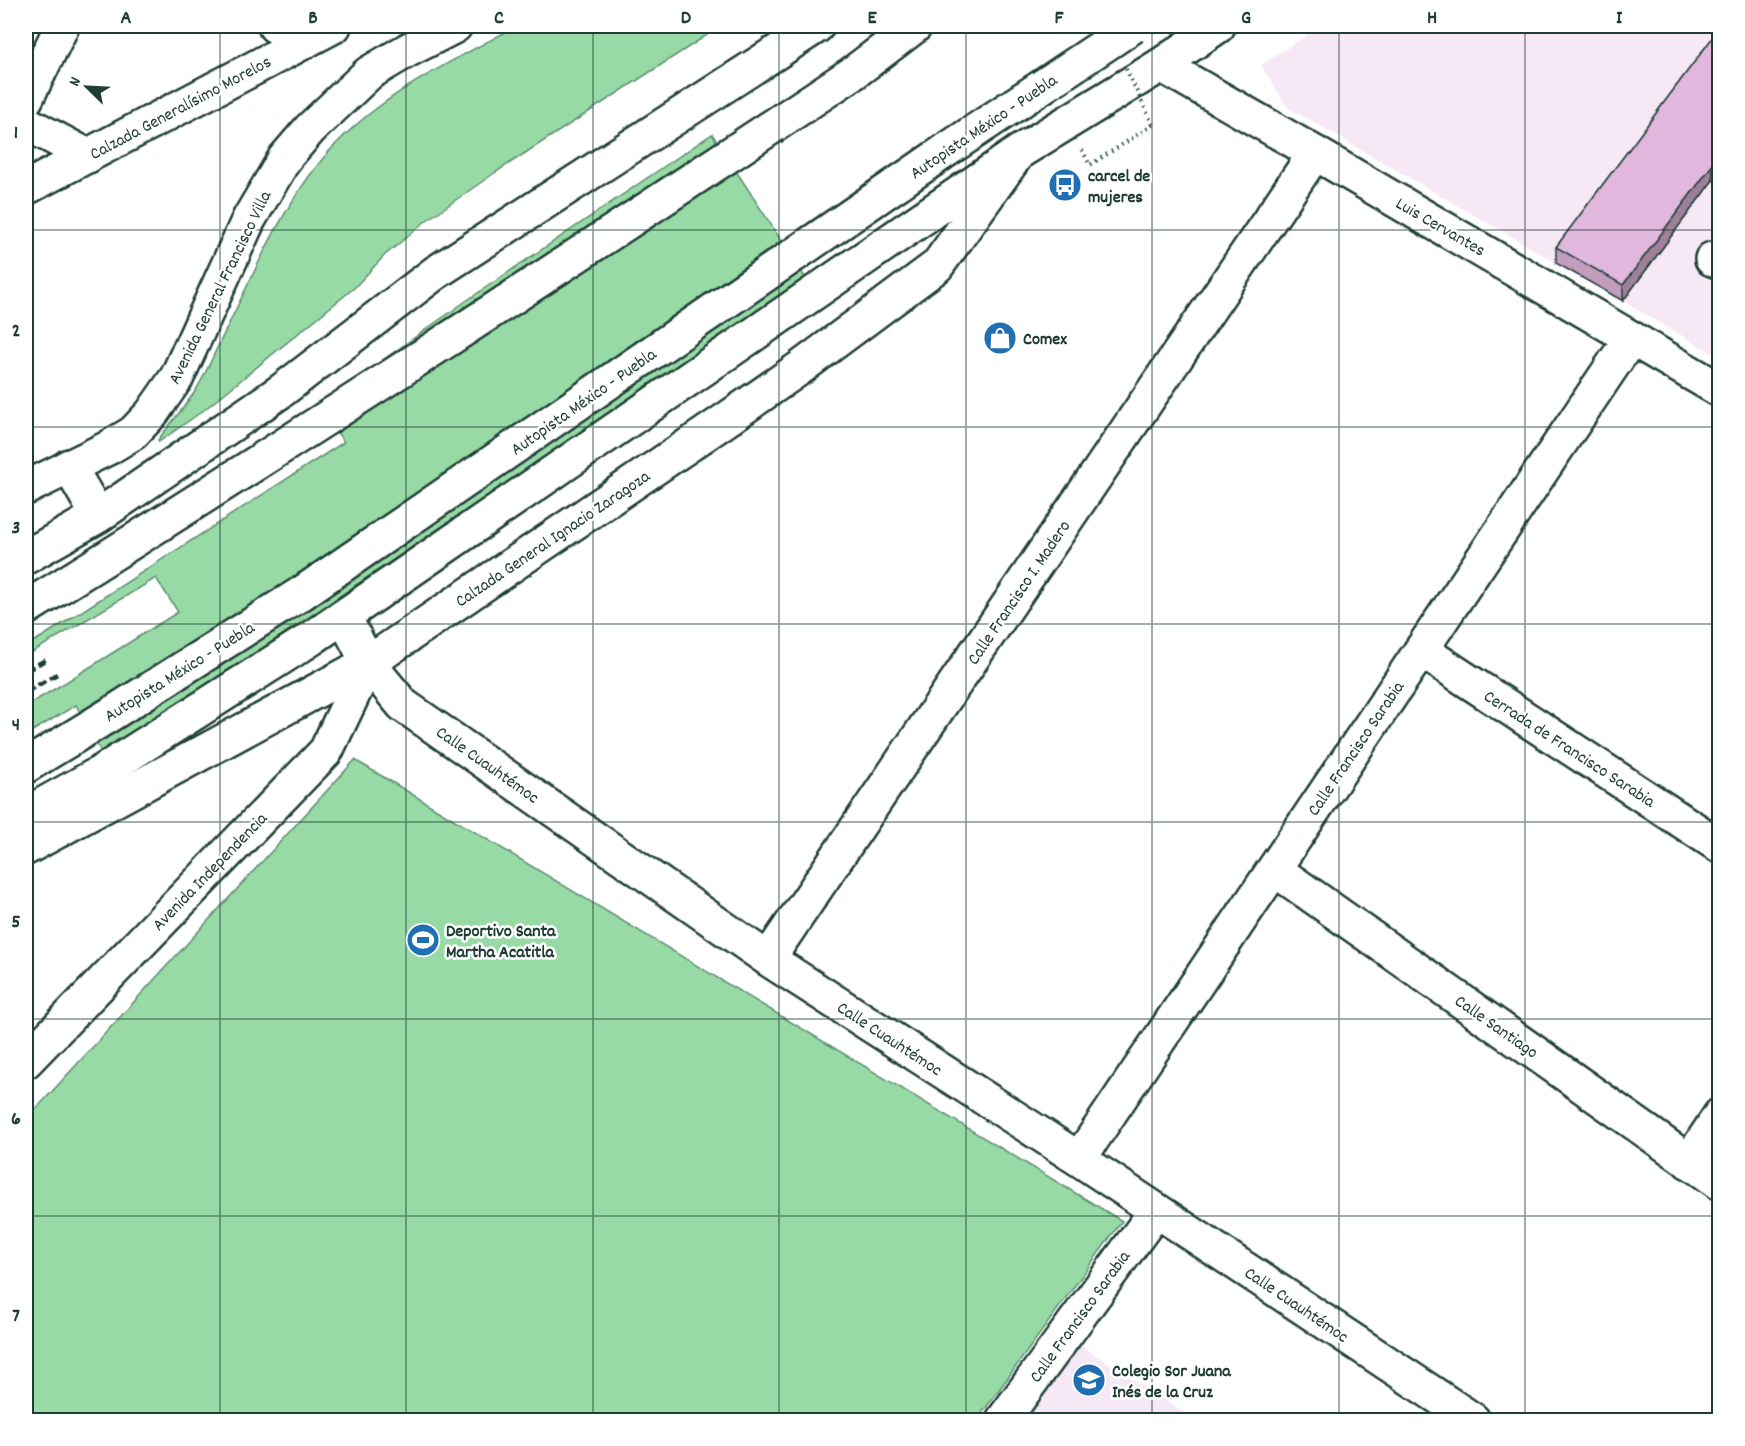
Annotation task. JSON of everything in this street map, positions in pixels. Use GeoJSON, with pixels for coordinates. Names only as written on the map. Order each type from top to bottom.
{"type":"FeatureCollection","features":[{"type":"Feature","properties":{"kind":"main road"},"geometry":{"type":"LineString","coordinates":[[26,99],[62,26]]}},
{"type":"Feature","properties":{"kind":"main road"},"geometry":{"type":"LineString","coordinates":[[275,26],[306,41]]}},
{"type":"Feature","properties":{"kind":"main road","name":"Calzada Generalísimo Morelos"},"geometry":{"type":"LineString","coordinates":[[26,188],[334,26]]}},
{"type":"Feature","properties":{"kind":"main road","name":"Avenida General Francisco Villa"},"geometry":{"type":"LineString","coordinates":[[26,488],[134,433],[152,413],[177,377],[249,219],[285,158],[309,129],[369,73],[455,26]]}},
{"type":"Feature","properties":{"kind":"main road"},"geometry":{"type":"LineString","coordinates":[[26,557],[98,516],[281,391],[435,273],[817,26]]}},
{"type":"Feature","properties":{"kind":"main road"},"geometry":{"type":"LineString","coordinates":[[26,608],[439,347],[853,73],[915,26]]}},
{"type":"Feature","properties":{"kind":"main road","name":"Autopista México - Puebla"},"geometry":{"type":"LineString","coordinates":[[26,766],[302,593],[948,149],[1133,26]]}},
{"type":"Feature","properties":{"kind":"main road","name":"Calzada General Ignacio Zaragoza"},"geometry":{"type":"LineString","coordinates":[[26,814],[137,750],[344,616],[1019,152],[1161,65],[1218,26]]}},
{"type":"Feature","properties":{"kind":"main road","name":"Luis Cervantes"},"geometry":{"type":"LineString","coordinates":[[1161,65],[1316,153],[1719,390]]}},
{"type":"Feature","properties":{"kind":"main road"},"geometry":{"type":"LineString","coordinates":[[26,123],[88,156]]}},
{"type":"Feature","properties":{"kind":"main road","name":"Calzada General Ignacio Zaragoza"},"geometry":{"type":"LineString","coordinates":[[26,848],[368,663],[727,419],[825,350],[937,266],[1019,152]]}},
{"type":"Feature","properties":{"kind":"main road","name":"Calle Francisco I. Madero"},"geometry":{"type":"LineString","coordinates":[[768,959],[1316,153]]}},
{"type":"Feature","properties":{"kind":"main road","name":"Calle Francisco Sarabia"},"geometry":{"type":"LineString","coordinates":[[1079,1159],[1631,338]]}},
{"type":"Feature","properties":{"kind":"main road"},"geometry":{"type":"LineString","coordinates":[[69,466],[98,516]]}},
{"type":"Feature","properties":{"kind":"main road","name":"Calle Cuauhtémoc"},"geometry":{"type":"LineString","coordinates":[[344,616],[368,663],[403,705],[768,959],[1079,1159],[1473,1420]]}},
{"type":"Feature","properties":{"kind":"main road","name":"Cerrada de Francisco Sarabia"},"geometry":{"type":"LineString","coordinates":[[1421,650],[1719,846]]}},
{"type":"Feature","properties":{"kind":"main road","name":"Avenida Independencia"},"geometry":{"type":"LineString","coordinates":[[26,1061],[326,751],[368,663]]}},
{"type":"Feature","properties":{"kind":"main road","name":"Calle Santiago"},"geometry":{"type":"LineString","coordinates":[[1274,869],[1719,1183]]}},
{"type":"Feature","properties":{"kind":"main road"},"geometry":{"type":"LineString","coordinates":[[1689,1162],[1719,1115]]}},
{"type":"Feature","properties":{"kind":"main road","name":"Calle Francisco Sarabia"},"geometry":{"type":"LineString","coordinates":[[1003,1420],[1156,1211]]}},
{"type":"Feature","properties":{"kind":"path"},"geometry":{"type":"LineString","coordinates":[[1090,165],[1153,125],[1124,65]]}},
{"type":"Feature","properties":{"kind":"shaded area"},"geometry":{"type":"Polygon","coordinates":[[[1321,26],[1719,26],[1719,357],[1287,107],[1261,65],[1321,26]]]}},
{"type":"Feature","properties":{"kind":"shaded area","name":"Colegio Sor Juana Inés de la Cruz"},"geometry":{"type":"Polygon","coordinates":[[[1073,1340],[1195,1420],[1015,1420],[1073,1340]]]}},
{"type":"Feature","properties":{"kind":"green space"},"geometry":{"type":"Polygon","coordinates":[[[517,26],[721,26],[496,172],[427,220],[384,256],[354,288],[204,410],[159,442],[158,440],[198,387],[277,227],[320,162],[363,119],[387,101],[438,69],[517,26]]]}},
{"type":"Feature","properties":{"kind":"green space"},"geometry":{"type":"Polygon","coordinates":[[[712,134],[807,280],[217,679],[101,752],[76,705],[26,735],[26,706],[178,612],[156,578],[26,656],[26,646],[344,442],[318,406],[466,301],[712,134]]]}},
{"type":"Feature","properties":{"kind":"green space","name":"Deportivo Santa Martha Acatitla"},"geometry":{"type":"Polygon","coordinates":[[[355,760],[1122,1221],[977,1420],[26,1420],[26,1120],[355,760]]]}},
{"type":"Feature","properties":{"kind":"building"},"geometry":{"type":"Polygon","coordinates":[[[1719,29],[1719,169],[1713,164],[1623,285],[1556,247],[1719,29]]]}},
{"type":"Feature","properties":{"kind":"railway"},"geometry":{"type":"LineString","coordinates":[[26,671],[47,659]]}},
{"type":"Feature","properties":{"kind":"railway"},"geometry":{"type":"LineString","coordinates":[[26,692],[57,674]]}},
{"type":"Feature","properties":{"kind":"place","name":"carcel de mujeres"},"geometry":{"type":"Point","coordinates":[1065,185]}},
{"type":"Feature","properties":{"kind":"place","name":"Comex"},"geometry":{"type":"Point","coordinates":[1000,338]}},
{"type":"Feature","properties":{"kind":"place","name":"Deportivo Santa Martha Acatitla"},"geometry":{"type":"Point","coordinates":[423,940]}},
{"type":"Feature","properties":{"kind":"place","name":"Colegio Sor Juana Inés de la Cruz"},"geometry":{"type":"Point","coordinates":[1089,1380]}}]}
